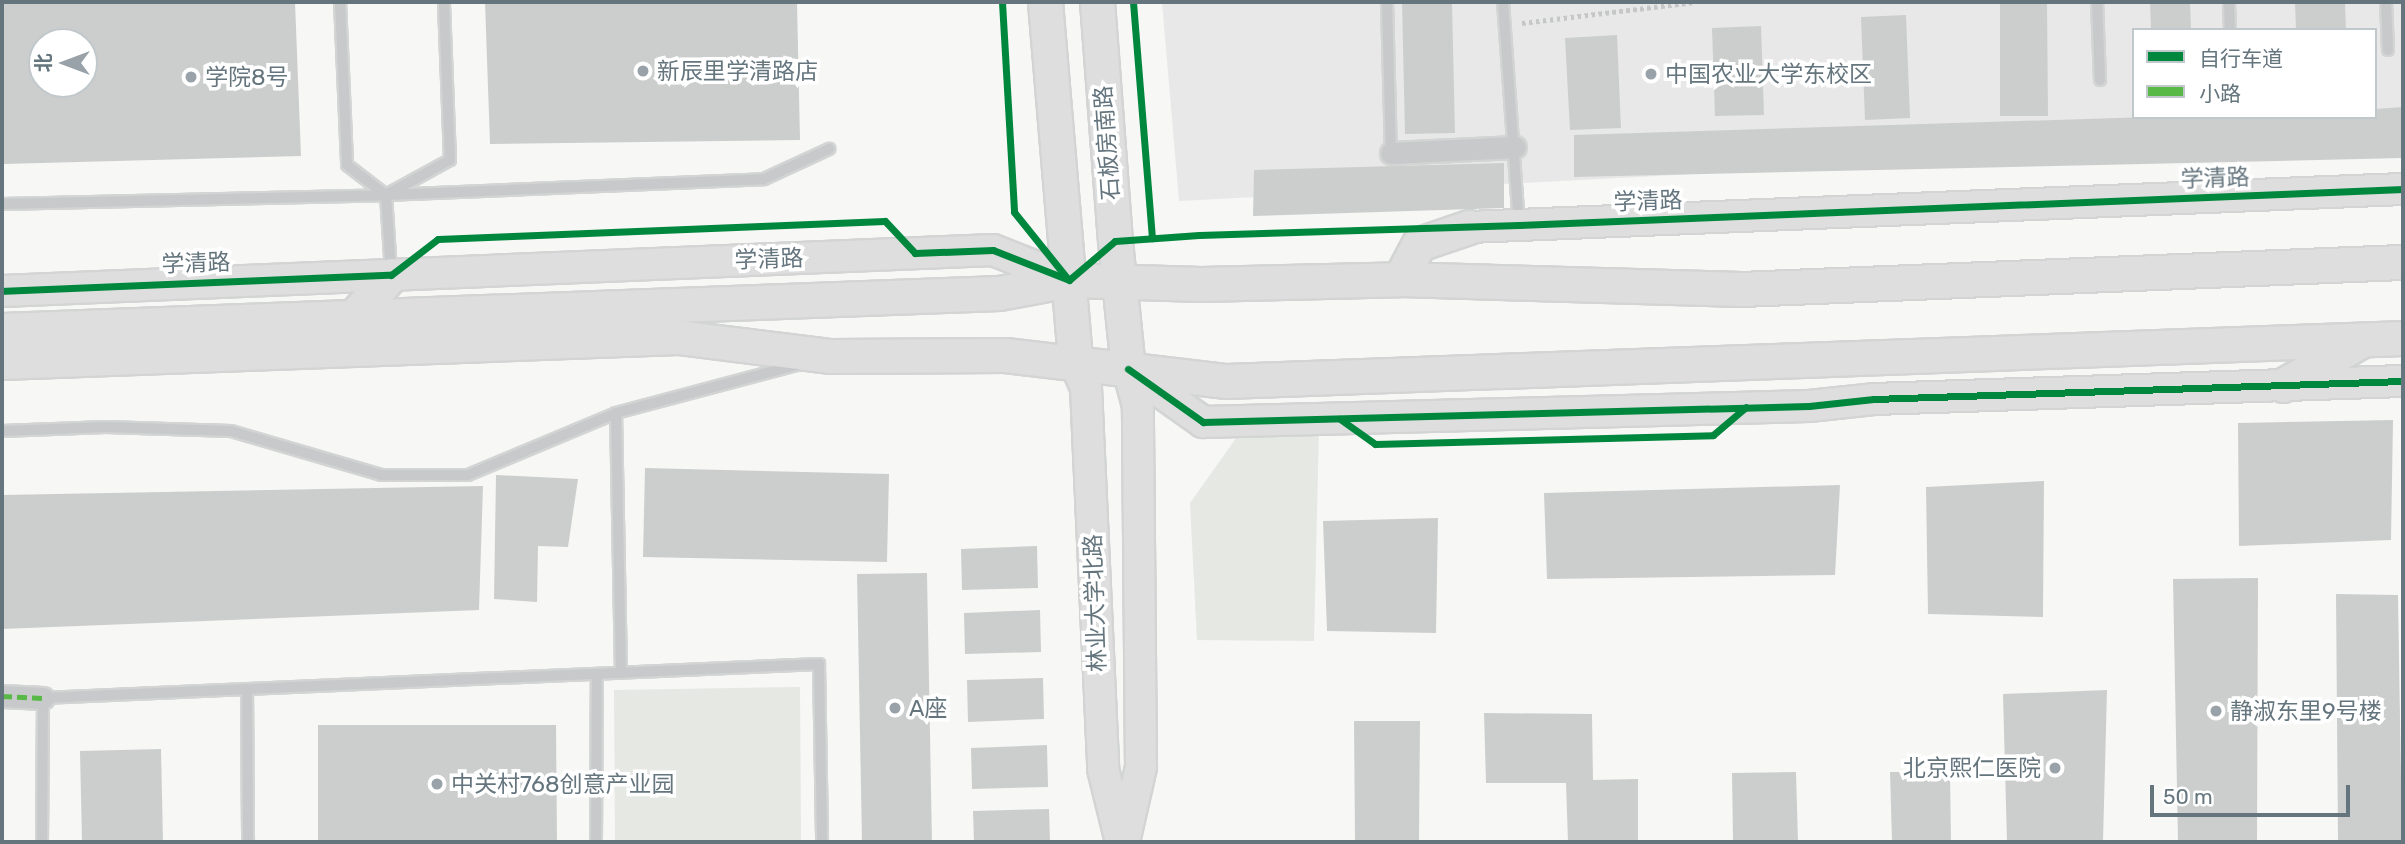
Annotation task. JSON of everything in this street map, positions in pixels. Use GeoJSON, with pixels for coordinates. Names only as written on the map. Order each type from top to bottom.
{"type":"FeatureCollection","features":[{"type":"Feature","properties":{"kind":"main road"},"geometry":{"type":"LineString","coordinates":[[1045,2],[1059,204],[1069,281],[1075,363]]}},
{"type":"Feature","properties":{"kind":"main road","name":"石板房南路"},"geometry":{"type":"LineString","coordinates":[[1097,2],[1115,241],[1128,369]]}},
{"type":"Feature","properties":{"kind":"main road"},"geometry":{"type":"LineString","coordinates":[[1400,279],[1419,244],[1469,227]]}},
{"type":"Feature","properties":{"kind":"main road","name":"学清路"},"geometry":{"type":"LineString","coordinates":[[2,330],[999,293],[1069,281],[1121,284],[1400,279],[1741,289],[2403,261]]}},
{"type":"Feature","properties":{"kind":"main road"},"geometry":{"type":"LineString","coordinates":[[354,316],[391,275]]}},
{"type":"Feature","properties":{"kind":"main road"},"geometry":{"type":"LineString","coordinates":[[2,362],[678,337],[831,356],[1005,355],[1226,381],[2403,338]]}},
{"type":"Feature","properties":{"kind":"main road"},"geometry":{"type":"LineString","coordinates":[[2283,385],[2364,339]]}},
{"type":"Feature","properties":{"kind":"street"},"geometry":{"type":"LineString","coordinates":[[1391,153],[1515,148]]}},
{"type":"Feature","properties":{"kind":"street","name":"学清路"},"geometry":{"type":"LineString","coordinates":[[1469,227],[2403,189]]}},
{"type":"Feature","properties":{"kind":"street","name":"学清路"},"geometry":{"type":"LineString","coordinates":[[2,290],[993,250],[1069,281]]}},
{"type":"Feature","properties":{"kind":"street","name":"林业大学北路"},"geometry":{"type":"LineString","coordinates":[[1075,363],[1086,388],[1103,769],[1123,842]]}},
{"type":"Feature","properties":{"kind":"street"},"geometry":{"type":"LineString","coordinates":[[1128,369],[1203,422],[1809,406],[1874,399],[2403,382]]}},
{"type":"Feature","properties":{"kind":"street","name":"林业大学北路"},"geometry":{"type":"LineString","coordinates":[[1123,842],[1141,767],[1138,406],[1128,369]]}},
{"type":"Feature","properties":{"kind":"street"},"geometry":{"type":"LineString","coordinates":[[2,696],[43,698]]}},
{"type":"Feature","properties":{"kind":"lane"},"geometry":{"type":"LineString","coordinates":[[340,2],[347,164],[386,195],[391,275]]}},
{"type":"Feature","properties":{"kind":"lane"},"geometry":{"type":"LineString","coordinates":[[386,195],[450,160],[444,2]]}},
{"type":"Feature","properties":{"kind":"lane"},"geometry":{"type":"LineString","coordinates":[[1387,2],[1391,153]]}},
{"type":"Feature","properties":{"kind":"lane"},"geometry":{"type":"LineString","coordinates":[[1503,2],[1519,225]]}},
{"type":"Feature","properties":{"kind":"lane"},"geometry":{"type":"LineString","coordinates":[[2097,2],[2100,80]]}},
{"type":"Feature","properties":{"kind":"lane"},"geometry":{"type":"LineString","coordinates":[[2229,2],[2230,28]]}},
{"type":"Feature","properties":{"kind":"lane"},"geometry":{"type":"LineString","coordinates":[[2386,2],[2388,50]]}},
{"type":"Feature","properties":{"kind":"lane"},"geometry":{"type":"LineString","coordinates":[[2,204],[386,195],[764,179],[829,149]]}},
{"type":"Feature","properties":{"kind":"lane"},"geometry":{"type":"LineString","coordinates":[[2,432],[106,427],[231,430],[381,475],[468,475],[616,414],[831,356]]}},
{"type":"Feature","properties":{"kind":"lane"},"geometry":{"type":"LineString","coordinates":[[616,414],[621,673]]}},
{"type":"Feature","properties":{"kind":"lane"},"geometry":{"type":"LineString","coordinates":[[42,842],[43,698],[819,664],[822,842]]}},
{"type":"Feature","properties":{"kind":"lane"},"geometry":{"type":"LineString","coordinates":[[596,842],[597,674]]}},
{"type":"Feature","properties":{"kind":"lane"},"geometry":{"type":"LineString","coordinates":[[247,689],[248,842]]}},
{"type":"Feature","properties":{"kind":"path"},"geometry":{"type":"LineString","coordinates":[[1504,25],[1695,2]]}},
{"type":"Feature","properties":{"kind":"shaded area","name":"中国农业大学东校区"},"geometry":{"type":"Polygon","coordinates":[[[1162,2],[2403,2],[2403,137],[1179,201],[1162,2]]]}},
{"type":"Feature","properties":{"kind":"shaded area"},"geometry":{"type":"Polygon","coordinates":[[[1319,428],[1314,641],[1197,640],[1190,503],[1239,434],[1319,428]]]}},
{"type":"Feature","properties":{"kind":"shaded area"},"geometry":{"type":"Polygon","coordinates":[[[800,687],[801,842],[615,842],[614,690],[800,687]]]}},
{"type":"Feature","properties":{"kind":"building","name":"学院8号"},"geometry":{"type":"Polygon","coordinates":[[[2,2],[295,2],[301,156],[4,164],[2,2]]]}},
{"type":"Feature","properties":{"kind":"building","name":"新辰里学清路店"},"geometry":{"type":"Polygon","coordinates":[[[485,2],[797,2],[800,140],[490,144],[485,2]]]}},
{"type":"Feature","properties":{"kind":"building"},"geometry":{"type":"Polygon","coordinates":[[[1402,2],[1452,2],[1455,133],[1405,134],[1402,2]]]}},
{"type":"Feature","properties":{"kind":"building"},"geometry":{"type":"Polygon","coordinates":[[[2000,2],[2047,2],[2048,116],[2000,116],[2000,2]]]}},
{"type":"Feature","properties":{"kind":"building"},"geometry":{"type":"Polygon","coordinates":[[[2150,2],[2190,2],[2191,28],[2151,28],[2150,2]]]}},
{"type":"Feature","properties":{"kind":"building"},"geometry":{"type":"Polygon","coordinates":[[[2295,2],[2345,2],[2346,28],[2296,28],[2295,2]]]}},
{"type":"Feature","properties":{"kind":"building"},"geometry":{"type":"Polygon","coordinates":[[[1906,15],[1910,118],[1865,120],[1861,17],[1906,15]]]}},
{"type":"Feature","properties":{"kind":"building"},"geometry":{"type":"Polygon","coordinates":[[[1761,26],[1764,115],[1715,116],[1712,28],[1761,26]]]}},
{"type":"Feature","properties":{"kind":"building"},"geometry":{"type":"Polygon","coordinates":[[[1617,35],[1621,128],[1570,130],[1565,38],[1617,35]]]}},
{"type":"Feature","properties":{"kind":"building"},"geometry":{"type":"Polygon","coordinates":[[[2403,107],[2403,158],[1574,177],[1574,135],[2132,118],[2377,119],[2377,109],[2403,107]]]}},
{"type":"Feature","properties":{"kind":"building"},"geometry":{"type":"Polygon","coordinates":[[[1504,163],[1504,208],[1253,216],[1254,170],[1504,163]]]}},
{"type":"Feature","properties":{"kind":"building"},"geometry":{"type":"Polygon","coordinates":[[[2393,420],[2391,540],[2239,546],[2238,423],[2393,420]]]}},
{"type":"Feature","properties":{"kind":"building"},"geometry":{"type":"Polygon","coordinates":[[[645,468],[889,474],[887,562],[643,557],[645,468]]]}},
{"type":"Feature","properties":{"kind":"building"},"geometry":{"type":"Polygon","coordinates":[[[496,475],[578,479],[568,547],[538,546],[537,602],[494,599],[496,475]]]}},
{"type":"Feature","properties":{"kind":"building"},"geometry":{"type":"Polygon","coordinates":[[[2044,481],[2043,617],[1928,614],[1926,487],[2044,481]]]}},
{"type":"Feature","properties":{"kind":"building"},"geometry":{"type":"Polygon","coordinates":[[[1840,485],[1835,575],[1547,579],[1544,493],[1840,485]]]}},
{"type":"Feature","properties":{"kind":"building"},"geometry":{"type":"Polygon","coordinates":[[[483,486],[479,610],[2,629],[2,495],[483,486]]]}},
{"type":"Feature","properties":{"kind":"building"},"geometry":{"type":"Polygon","coordinates":[[[1438,518],[1436,633],[1327,631],[1323,521],[1438,518]]]}},
{"type":"Feature","properties":{"kind":"building"},"geometry":{"type":"Polygon","coordinates":[[[1037,546],[1038,588],[962,590],[961,549],[1037,546]]]}},
{"type":"Feature","properties":{"kind":"building","name":"A座"},"geometry":{"type":"Polygon","coordinates":[[[927,573],[932,842],[862,842],[857,574],[927,573]]]}},
{"type":"Feature","properties":{"kind":"building","name":"静淑东里9号楼"},"geometry":{"type":"Polygon","coordinates":[[[2258,578],[2257,842],[2178,842],[2173,579],[2258,578]]]}},
{"type":"Feature","properties":{"kind":"building"},"geometry":{"type":"Polygon","coordinates":[[[2336,594],[2398,595],[2402,842],[2338,842],[2336,594]]]}},
{"type":"Feature","properties":{"kind":"building"},"geometry":{"type":"Polygon","coordinates":[[[1040,610],[1041,652],[965,654],[964,613],[1040,610]]]}},
{"type":"Feature","properties":{"kind":"building"},"geometry":{"type":"Polygon","coordinates":[[[1043,678],[1044,719],[968,722],[967,680],[1043,678]]]}},
{"type":"Feature","properties":{"kind":"building","name":"北京熙仁医院"},"geometry":{"type":"Polygon","coordinates":[[[2107,690],[2103,842],[2007,842],[2003,694],[2107,690]]]}},
{"type":"Feature","properties":{"kind":"building"},"geometry":{"type":"Polygon","coordinates":[[[1484,713],[1592,714],[1593,780],[1638,779],[1638,842],[1568,842],[1566,783],[1486,783],[1484,713]]]}},
{"type":"Feature","properties":{"kind":"building"},"geometry":{"type":"Polygon","coordinates":[[[1354,721],[1420,721],[1419,842],[1355,842],[1354,721]]]}},
{"type":"Feature","properties":{"kind":"building","name":"中关村768创意产业园"},"geometry":{"type":"Polygon","coordinates":[[[318,725],[556,725],[557,842],[318,842],[318,725]]]}},
{"type":"Feature","properties":{"kind":"building"},"geometry":{"type":"Polygon","coordinates":[[[1047,745],[1048,787],[972,789],[971,748],[1047,745]]]}},
{"type":"Feature","properties":{"kind":"building"},"geometry":{"type":"Polygon","coordinates":[[[161,749],[163,842],[82,842],[80,751],[161,749]]]}},
{"type":"Feature","properties":{"kind":"building"},"geometry":{"type":"Polygon","coordinates":[[[1796,772],[1798,842],[1733,842],[1732,773],[1796,772]]]}},
{"type":"Feature","properties":{"kind":"building"},"geometry":{"type":"Polygon","coordinates":[[[1890,772],[1950,772],[1951,842],[1892,842],[1890,772]]]}},
{"type":"Feature","properties":{"kind":"building"},"geometry":{"type":"Polygon","coordinates":[[[1049,809],[1050,842],[974,842],[973,811],[1049,809]]]}},
{"type":"Feature","properties":{"kind":"marked path"},"geometry":{"type":"LineString","coordinates":[[2,696],[43,698]]}},
{"type":"Feature","properties":{"kind":"cycle path"},"geometry":{"type":"LineString","coordinates":[[1002,2],[1014,212],[1067,278]]}},
{"type":"Feature","properties":{"kind":"cycle path"},"geometry":{"type":"LineString","coordinates":[[1133,2],[1152,238]]}},
{"type":"Feature","properties":{"kind":"cycle path"},"geometry":{"type":"LineString","coordinates":[[1069,280],[1115,241],[1199,235],[1519,225],[2403,189]]}},
{"type":"Feature","properties":{"kind":"cycle path"},"geometry":{"type":"LineString","coordinates":[[2,291],[391,275],[438,239],[885,221],[915,253],[993,250],[1069,280]]}},
{"type":"Feature","properties":{"kind":"cycle path"},"geometry":{"type":"LineString","coordinates":[[1128,369],[1203,422],[1809,406],[1874,399],[2403,381]]}},
{"type":"Feature","properties":{"kind":"cycle path"},"geometry":{"type":"LineString","coordinates":[[1340,419],[1375,444],[1713,435],[1746,407]]}},
{"type":"Feature","properties":{"kind":"place","name":"新辰里学清路店"},"geometry":{"type":"Point","coordinates":[643,71]}},
{"type":"Feature","properties":{"kind":"place","name":"中国农业大学东校区"},"geometry":{"type":"Point","coordinates":[1651,74]}},
{"type":"Feature","properties":{"kind":"place","name":"学院8号"},"geometry":{"type":"Point","coordinates":[191,77]}},
{"type":"Feature","properties":{"kind":"place","name":"A座"},"geometry":{"type":"Point","coordinates":[895,708]}},
{"type":"Feature","properties":{"kind":"place","name":"静淑东里9号楼"},"geometry":{"type":"Point","coordinates":[2216,711]}},
{"type":"Feature","properties":{"kind":"place","name":"北京熙仁医院"},"geometry":{"type":"Point","coordinates":[2055,768]}},
{"type":"Feature","properties":{"kind":"place","name":"中关村768创意产业园"},"geometry":{"type":"Point","coordinates":[437,784]}}]}
